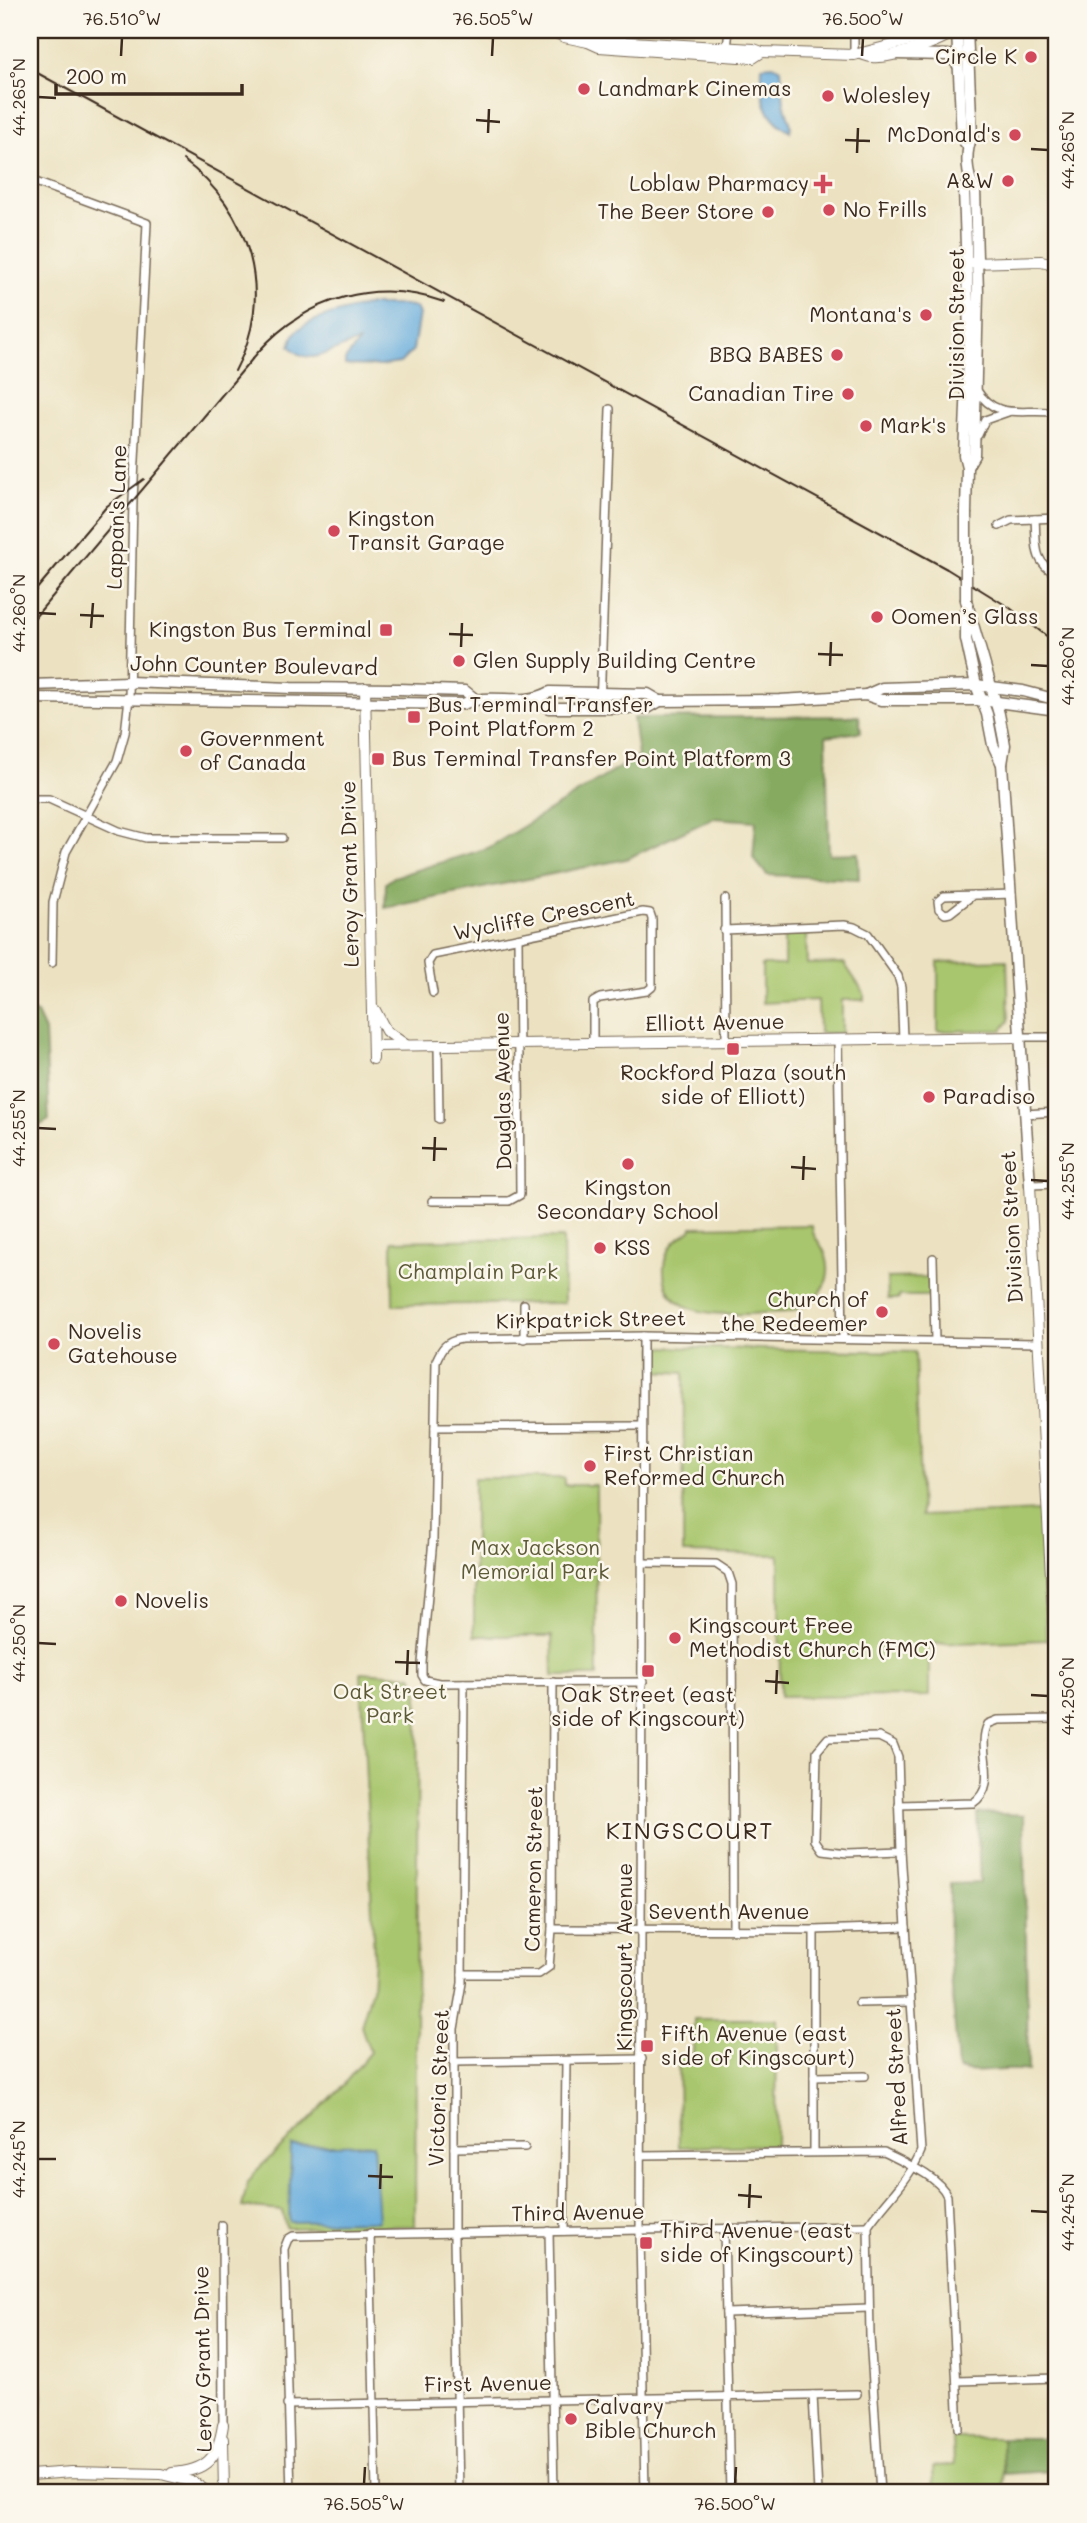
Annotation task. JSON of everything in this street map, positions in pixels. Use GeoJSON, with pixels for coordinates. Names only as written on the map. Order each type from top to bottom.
{"type":"FeatureCollection","features":[{"type":"Feature","properties":{"kind":"main road","name":"Division Street"},"geometry":{"type":"LineString","coordinates":[[956,30],[962,139],[968,146]]}},
{"type":"Feature","properties":{"kind":"main road","name":"Division Street"},"geometry":{"type":"LineString","coordinates":[[967,30],[972,137],[968,146],[970,181],[964,189],[972,263],[976,388],[974,456],[967,467]]}},
{"type":"Feature","properties":{"kind":"main road"},"geometry":{"type":"LineString","coordinates":[[897,54],[948,55],[958,65]]}},
{"type":"Feature","properties":{"kind":"main road","name":"Division Street"},"geometry":{"type":"LineString","coordinates":[[972,263],[964,455],[967,467],[966,639],[993,745],[1002,764]]}},
{"type":"Feature","properties":{"kind":"main road","name":"Division Street"},"geometry":{"type":"LineString","coordinates":[[966,600],[1005,745],[1002,764],[1030,1185]]}},
{"type":"Feature","properties":{"kind":"main road","name":"John Counter Boulevard"},"geometry":{"type":"LineString","coordinates":[[30,685],[129,682],[465,691],[475,699]]}},
{"type":"Feature","properties":{"kind":"main road"},"geometry":{"type":"LineString","coordinates":[[866,695],[882,688],[976,685],[1023,691],[1050,698],[1057,704]]}},
{"type":"Feature","properties":{"kind":"main road","name":"John Counter Boulevard"},"geometry":{"type":"LineString","coordinates":[[30,698],[463,704],[475,699],[537,700],[550,692],[648,694],[660,701]]}},
{"type":"Feature","properties":{"kind":"main road"},"geometry":{"type":"LineString","coordinates":[[866,695],[881,700],[982,700],[1057,710]]}},
{"type":"Feature","properties":{"kind":"main road","name":"John Counter Boulevard"},"geometry":{"type":"LineString","coordinates":[[537,700],[549,708],[648,708],[660,701],[780,700],[866,695]]}},
{"type":"Feature","properties":{"kind":"street"},"geometry":{"type":"LineString","coordinates":[[551,30],[564,37],[587,41],[858,55],[873,58],[897,54],[948,37],[956,30]]}},
{"type":"Feature","properties":{"kind":"street"},"geometry":{"type":"LineString","coordinates":[[727,48],[729,30]]}},
{"type":"Feature","properties":{"kind":"street"},"geometry":{"type":"LineString","coordinates":[[854,30],[858,55]]}},
{"type":"Feature","properties":{"kind":"street"},"geometry":{"type":"LineString","coordinates":[[858,55],[943,30]]}},
{"type":"Feature","properties":{"kind":"street"},"geometry":{"type":"LineString","coordinates":[[587,41],[594,46],[663,53],[753,58],[762,52]]}},
{"type":"Feature","properties":{"kind":"street","name":"Lappan's Lane"},"geometry":{"type":"LineString","coordinates":[[30,180],[147,223],[133,500],[129,698],[125,733],[117,761],[66,852],[53,902],[52,963]]}},
{"type":"Feature","properties":{"kind":"street"},"geometry":{"type":"LineString","coordinates":[[972,263],[1050,263],[1055,272],[1057,305]]}},
{"type":"Feature","properties":{"kind":"street"},"geometry":{"type":"LineString","coordinates":[[976,388],[989,405],[1008,412]]}},
{"type":"Feature","properties":{"kind":"street"},"geometry":{"type":"LineString","coordinates":[[600,708],[610,409]]}},
{"type":"Feature","properties":{"kind":"street"},"geometry":{"type":"LineString","coordinates":[[974,445],[985,420],[1008,412],[1057,412]]}},
{"type":"Feature","properties":{"kind":"street"},"geometry":{"type":"LineString","coordinates":[[999,526],[1011,520],[1057,518]]}},
{"type":"Feature","properties":{"kind":"street"},"geometry":{"type":"LineString","coordinates":[[1035,519],[1038,557],[1044,568],[1057,575]]}},
{"type":"Feature","properties":{"kind":"street","name":"Leroy Grant Drive"},"geometry":{"type":"LineString","coordinates":[[365,688],[373,1059]]}},
{"type":"Feature","properties":{"kind":"street"},"geometry":{"type":"LineString","coordinates":[[30,799],[48,799],[119,831],[145,838],[282,838]]}},
{"type":"Feature","properties":{"kind":"street"},"geometry":{"type":"LineString","coordinates":[[972,895],[1012,894]]}},
{"type":"Feature","properties":{"kind":"street"},"geometry":{"type":"LineString","coordinates":[[725,899],[726,1042]]}},
{"type":"Feature","properties":{"kind":"street","name":"Wycliffe Crescent"},"geometry":{"type":"LineString","coordinates":[[433,993],[428,963],[433,955],[643,912],[650,914],[652,987],[647,991],[600,998],[593,1002],[593,1044]]}},
{"type":"Feature","properties":{"kind":"street"},"geometry":{"type":"LineString","coordinates":[[724,930],[844,925],[862,930],[873,940],[900,982],[903,1039]]}},
{"type":"Feature","properties":{"kind":"street","name":"Douglas Avenue"},"geometry":{"type":"LineString","coordinates":[[432,1200],[509,1201],[520,1195],[518,938]]}},
{"type":"Feature","properties":{"kind":"street"},"geometry":{"type":"LineString","coordinates":[[372,999],[382,1026],[409,1047]]}},
{"type":"Feature","properties":{"kind":"street","name":"Elliott Avenue"},"geometry":{"type":"LineString","coordinates":[[373,1046],[1057,1037]]}},
{"type":"Feature","properties":{"kind":"street"},"geometry":{"type":"LineString","coordinates":[[838,1040],[843,1339]]}},
{"type":"Feature","properties":{"kind":"street"},"geometry":{"type":"LineString","coordinates":[[438,1047],[439,1119]]}},
{"type":"Feature","properties":{"kind":"street"},"geometry":{"type":"LineString","coordinates":[[1026,1114],[1057,1112]]}},
{"type":"Feature","properties":{"kind":"street"},"geometry":{"type":"LineString","coordinates":[[1030,1185],[1057,1184]]}},
{"type":"Feature","properties":{"kind":"street","name":"Division Street"},"geometry":{"type":"LineString","coordinates":[[1030,1185],[1057,1687]]}},
{"type":"Feature","properties":{"kind":"street"},"geometry":{"type":"LineString","coordinates":[[933,1258],[935,1341]]}},
{"type":"Feature","properties":{"kind":"street"},"geometry":{"type":"LineString","coordinates":[[524,1304],[524,1339]]}},
{"type":"Feature","properties":{"kind":"street","name":"Kirkpatrick Street"},"geometry":{"type":"LineString","coordinates":[[435,1427],[436,1361],[441,1348],[449,1342],[461,1339],[643,1336],[1037,1343]]}},
{"type":"Feature","properties":{"kind":"street","name":"Kingscourt Avenue"},"geometry":{"type":"LineString","coordinates":[[643,1336],[640,2230],[645,2493]]}},
{"type":"Feature","properties":{"kind":"street"},"geometry":{"type":"LineString","coordinates":[[642,1426],[435,1427],[433,1539],[422,1675],[425,1680],[433,1683],[643,1682]]}},
{"type":"Feature","properties":{"kind":"street"},"geometry":{"type":"LineString","coordinates":[[643,1563],[716,1564],[728,1572],[732,1584],[733,1929]]}},
{"type":"Feature","properties":{"kind":"street","name":"Cameron Street"},"geometry":{"type":"LineString","coordinates":[[462,1974],[539,1974],[549,1967],[552,1957],[553,1682]]}},
{"type":"Feature","properties":{"kind":"street","name":"Victoria Street"},"geometry":{"type":"LineString","coordinates":[[459,2493],[454,2232],[454,2029],[462,1974],[464,1683]]}},
{"type":"Feature","properties":{"kind":"street"},"geometry":{"type":"LineString","coordinates":[[900,1805],[973,1803],[981,1798],[987,1784],[984,1735],[988,1724],[998,1720],[1057,1719]]}},
{"type":"Feature","properties":{"kind":"street","name":"Alfred Street"},"geometry":{"type":"LineString","coordinates":[[868,2225],[915,2167],[921,2151],[901,1851],[898,1756],[894,1744],[879,1737],[828,1738],[817,1751],[816,1761],[816,1840],[822,1850],[848,1853],[901,1851]]}},
{"type":"Feature","properties":{"kind":"street","name":"Seventh Avenue"},"geometry":{"type":"LineString","coordinates":[[552,1928],[814,1930],[906,1927]]}},
{"type":"Feature","properties":{"kind":"street"},"geometry":{"type":"LineString","coordinates":[[814,1930],[814,2151]]}},
{"type":"Feature","properties":{"kind":"street"},"geometry":{"type":"LineString","coordinates":[[859,2003],[910,2002]]}},
{"type":"Feature","properties":{"kind":"street"},"geometry":{"type":"LineString","coordinates":[[454,2062],[642,2059]]}},
{"type":"Feature","properties":{"kind":"street"},"geometry":{"type":"LineString","coordinates":[[564,2231],[566,2060]]}},
{"type":"Feature","properties":{"kind":"street"},"geometry":{"type":"LineString","coordinates":[[814,2077],[865,2076]]}},
{"type":"Feature","properties":{"kind":"street"},"geometry":{"type":"LineString","coordinates":[[454,2148],[525,2147]]}},
{"type":"Feature","properties":{"kind":"street"},"geometry":{"type":"LineString","coordinates":[[641,2155],[884,2152],[915,2167],[938,2184],[947,2196],[959,2428]]}},
{"type":"Feature","properties":{"kind":"street","name":"Leroy Grant Drive"},"geometry":{"type":"LineString","coordinates":[[222,2225],[226,2493]]}},
{"type":"Feature","properties":{"kind":"street"},"geometry":{"type":"LineString","coordinates":[[868,2225],[869,2308],[880,2493]]}},
{"type":"Feature","properties":{"kind":"street","name":"Third Avenue"},"geometry":{"type":"LineString","coordinates":[[287,2405],[284,2249],[288,2239],[299,2235],[868,2225]]}},
{"type":"Feature","properties":{"kind":"street"},"geometry":{"type":"LineString","coordinates":[[724,2229],[730,2493]]}},
{"type":"Feature","properties":{"kind":"street"},"geometry":{"type":"LineString","coordinates":[[548,2231],[554,2493]]}},
{"type":"Feature","properties":{"kind":"street"},"geometry":{"type":"LineString","coordinates":[[369,2233],[376,2493]]}},
{"type":"Feature","properties":{"kind":"street"},"geometry":{"type":"LineString","coordinates":[[726,2313],[869,2308]]}},
{"type":"Feature","properties":{"kind":"street"},"geometry":{"type":"LineString","coordinates":[[957,2381],[1057,2378]]}},
{"type":"Feature","properties":{"kind":"street","name":"First Avenue"},"geometry":{"type":"LineString","coordinates":[[287,2405],[857,2394]]}},
{"type":"Feature","properties":{"kind":"street"},"geometry":{"type":"LineString","coordinates":[[813,2395],[818,2493]]}},
{"type":"Feature","properties":{"kind":"street"},"geometry":{"type":"LineString","coordinates":[[287,2405],[291,2493]]}},
{"type":"Feature","properties":{"kind":"street"},"geometry":{"type":"LineString","coordinates":[[30,2475],[72,2472],[181,2473],[206,2465],[217,2450],[223,2425]]}},
{"type":"Feature","properties":{"kind":"street"},"geometry":{"type":"LineString","coordinates":[[161,2474],[193,2482],[209,2493]]}},
{"type":"Feature","properties":{"kind":"green space"},"geometry":{"type":"Polygon","coordinates":[[[859,716],[861,732],[826,736],[829,854],[858,853],[859,879],[767,875],[753,858],[756,821],[713,818],[626,859],[385,908],[386,883],[394,877],[488,848],[638,756],[633,718],[859,716]]]}},
{"type":"Feature","properties":{"kind":"green space"},"geometry":{"type":"Polygon","coordinates":[[[806,931],[807,964],[844,963],[864,993],[864,1000],[842,1000],[842,1033],[819,1033],[818,1000],[762,1003],[762,965],[784,965],[784,932],[806,931]]]}},
{"type":"Feature","properties":{"kind":"green space"},"geometry":{"type":"Polygon","coordinates":[[[1007,960],[1009,1021],[1002,1030],[938,1031],[938,962],[1007,960]]]}},
{"type":"Feature","properties":{"kind":"green space"},"geometry":{"type":"Polygon","coordinates":[[[30,1011],[37,1014],[45,1031],[49,1120],[30,1131],[30,1011]]]}},
{"type":"Feature","properties":{"kind":"green space"},"geometry":{"type":"Polygon","coordinates":[[[812,1225],[814,1235],[827,1260],[828,1271],[822,1289],[809,1303],[799,1308],[789,1312],[710,1313],[676,1300],[667,1287],[664,1267],[669,1249],[692,1227],[812,1225]]]}},
{"type":"Feature","properties":{"kind":"green space","name":"Champlain Park"},"geometry":{"type":"Polygon","coordinates":[[[563,1238],[564,1303],[393,1305],[392,1241],[563,1238]]]}},
{"type":"Feature","properties":{"kind":"green space"},"geometry":{"type":"Polygon","coordinates":[[[929,1277],[929,1296],[899,1296],[899,1299],[888,1299],[887,1278],[929,1277]]]}},
{"type":"Feature","properties":{"kind":"green space"},"geometry":{"type":"Polygon","coordinates":[[[654,1347],[915,1352],[921,1516],[1042,1511],[1046,1640],[929,1644],[929,1696],[780,1697],[779,1555],[683,1553],[684,1373],[654,1371],[654,1347]]]}},
{"type":"Feature","properties":{"kind":"green space","name":"Max Jackson Memorial Park"},"geometry":{"type":"Polygon","coordinates":[[[474,1478],[564,1478],[564,1485],[596,1485],[597,1676],[553,1676],[552,1636],[474,1636],[474,1478]]]}},
{"type":"Feature","properties":{"kind":"green space","name":"Oak Street Park"},"geometry":{"type":"Polygon","coordinates":[[[361,1672],[412,1676],[418,1687],[415,2226],[286,2228],[282,2211],[242,2207],[248,2182],[344,2084],[370,2052],[361,2026],[372,1988],[374,1956],[361,1672]]]}},
{"type":"Feature","properties":{"kind":"green space"},"geometry":{"type":"Polygon","coordinates":[[[977,1813],[1024,1815],[1028,2071],[974,2072],[958,2069],[949,1948],[950,1884],[980,1883],[977,1813]]]}},
{"type":"Feature","properties":{"kind":"green space"},"geometry":{"type":"Polygon","coordinates":[[[694,2019],[777,2019],[776,2145],[679,2147],[678,2055],[693,2055],[694,2019]]]}},
{"type":"Feature","properties":{"kind":"green space"},"geometry":{"type":"Polygon","coordinates":[[[30,2367],[42,2390],[39,2416],[31,2432],[30,2367]]]}},
{"type":"Feature","properties":{"kind":"green space"},"geometry":{"type":"Polygon","coordinates":[[[953,2438],[1002,2438],[1004,2493],[934,2493],[933,2466],[954,2465],[953,2438]]]}},
{"type":"Feature","properties":{"kind":"green space"},"geometry":{"type":"Polygon","coordinates":[[[1002,2438],[1057,2438],[1054,2471],[1004,2474],[1002,2438]]]}},
{"type":"Feature","properties":{"kind":"water"},"geometry":{"type":"Polygon","coordinates":[[[773,65],[781,69],[790,132],[774,118],[765,104],[762,66],[773,65]]]}},
{"type":"Feature","properties":{"kind":"water"},"geometry":{"type":"Polygon","coordinates":[[[367,305],[406,305],[416,308],[419,314],[413,350],[400,363],[379,366],[345,365],[345,360],[359,342],[314,357],[298,353],[290,346],[294,335],[306,325],[367,305]]]}},
{"type":"Feature","properties":{"kind":"water"},"geometry":{"type":"Polygon","coordinates":[[[373,2144],[378,2221],[289,2222],[291,2146],[373,2144]]]}},
{"type":"Feature","properties":{"kind":"railway"},"geometry":{"type":"LineString","coordinates":[[30,69],[947,569],[1010,608],[1057,644]]}},
{"type":"Feature","properties":{"kind":"railway"},"geometry":{"type":"LineString","coordinates":[[183,160],[206,180],[226,203],[250,256],[254,313],[247,342],[235,371]]}},
{"type":"Feature","properties":{"kind":"railway"},"geometry":{"type":"LineString","coordinates":[[30,623],[259,351],[278,333],[299,317],[344,297],[393,292],[444,302]]}},
{"type":"Feature","properties":{"kind":"railway"},"geometry":{"type":"LineString","coordinates":[[30,597],[107,506],[144,479]]}},
{"type":"Feature","properties":{"kind":"place","name":"Circle K"},"geometry":{"type":"Point","coordinates":[1031,57]}},
{"type":"Feature","properties":{"kind":"place","name":"Landmark Cinemas"},"geometry":{"type":"Point","coordinates":[584,89]}},
{"type":"Feature","properties":{"kind":"place","name":"Wolesley"},"geometry":{"type":"Point","coordinates":[828,96]}},
{"type":"Feature","properties":{"kind":"place","name":"McDonald's"},"geometry":{"type":"Point","coordinates":[1015,135]}},
{"type":"Feature","properties":{"kind":"place","name":"A&W"},"geometry":{"type":"Point","coordinates":[1008,181]}},
{"type":"Feature","properties":{"kind":"place","name":"Loblaw Pharmacy"},"geometry":{"type":"Point","coordinates":[823,184]}},
{"type":"Feature","properties":{"kind":"place","name":"No Frills"},"geometry":{"type":"Point","coordinates":[829,210]}},
{"type":"Feature","properties":{"kind":"place","name":"The Beer Store"},"geometry":{"type":"Point","coordinates":[768,212]}},
{"type":"Feature","properties":{"kind":"place","name":"Montana's"},"geometry":{"type":"Point","coordinates":[926,315]}},
{"type":"Feature","properties":{"kind":"place","name":"BBQ BABES"},"geometry":{"type":"Point","coordinates":[837,355]}},
{"type":"Feature","properties":{"kind":"place","name":"Canadian Tire"},"geometry":{"type":"Point","coordinates":[848,394]}},
{"type":"Feature","properties":{"kind":"place","name":"Mark's"},"geometry":{"type":"Point","coordinates":[866,426]}},
{"type":"Feature","properties":{"kind":"place","name":"Kingston Transit Garage"},"geometry":{"type":"Point","coordinates":[334,531]}},
{"type":"Feature","properties":{"kind":"place","name":"Oomen’s Glass"},"geometry":{"type":"Point","coordinates":[877,617]}},
{"type":"Feature","properties":{"kind":"place","name":"Kingston Bus Terminal"},"geometry":{"type":"Point","coordinates":[386,630]}},
{"type":"Feature","properties":{"kind":"place","name":"Glen Supply Building Centre"},"geometry":{"type":"Point","coordinates":[459,661]}},
{"type":"Feature","properties":{"kind":"place","name":"Bus Terminal Transfer Point Platform 2"},"geometry":{"type":"Point","coordinates":[414,717]}},
{"type":"Feature","properties":{"kind":"place","name":"Government of Canada"},"geometry":{"type":"Point","coordinates":[186,751]}},
{"type":"Feature","properties":{"kind":"place","name":"Bus Terminal Transfer Point Platform 3"},"geometry":{"type":"Point","coordinates":[378,759]}},
{"type":"Feature","properties":{"kind":"place","name":"Rockford Plaza (south side of Elliott)"},"geometry":{"type":"Point","coordinates":[733,1049]}},
{"type":"Feature","properties":{"kind":"place","name":"Paradiso"},"geometry":{"type":"Point","coordinates":[929,1097]}},
{"type":"Feature","properties":{"kind":"place","name":"Kingston Secondary School"},"geometry":{"type":"Point","coordinates":[628,1164]}},
{"type":"Feature","properties":{"kind":"place","name":"KSS"},"geometry":{"type":"Point","coordinates":[600,1248]}},
{"type":"Feature","properties":{"kind":"place","name":"Church of the Redeemer"},"geometry":{"type":"Point","coordinates":[882,1312]}},
{"type":"Feature","properties":{"kind":"place","name":"Novelis Gatehouse"},"geometry":{"type":"Point","coordinates":[54,1344]}},
{"type":"Feature","properties":{"kind":"place","name":"First Christian Reformed Church"},"geometry":{"type":"Point","coordinates":[590,1466]}},
{"type":"Feature","properties":{"kind":"place","name":"Novelis"},"geometry":{"type":"Point","coordinates":[121,1601]}},
{"type":"Feature","properties":{"kind":"place","name":"Kingscourt Free Methodist Church (FMC)"},"geometry":{"type":"Point","coordinates":[675,1638]}},
{"type":"Feature","properties":{"kind":"place","name":"Oak Street (east side of Kingscourt)"},"geometry":{"type":"Point","coordinates":[648,1671]}},
{"type":"Feature","properties":{"kind":"place","name":"Fifth Avenue (east side of Kingscourt)"},"geometry":{"type":"Point","coordinates":[647,2046]}},
{"type":"Feature","properties":{"kind":"place","name":"Third Avenue (east side of Kingscourt)"},"geometry":{"type":"Point","coordinates":[646,2243]}},
{"type":"Feature","properties":{"kind":"place","name":"Calvary Bible Church"},"geometry":{"type":"Point","coordinates":[571,2419]}},
{"type":"Feature","properties":{"kind":"district","name":"KINGSCOURT"},"geometry":{"type":"Point","coordinates":[690,1831]}}]}
